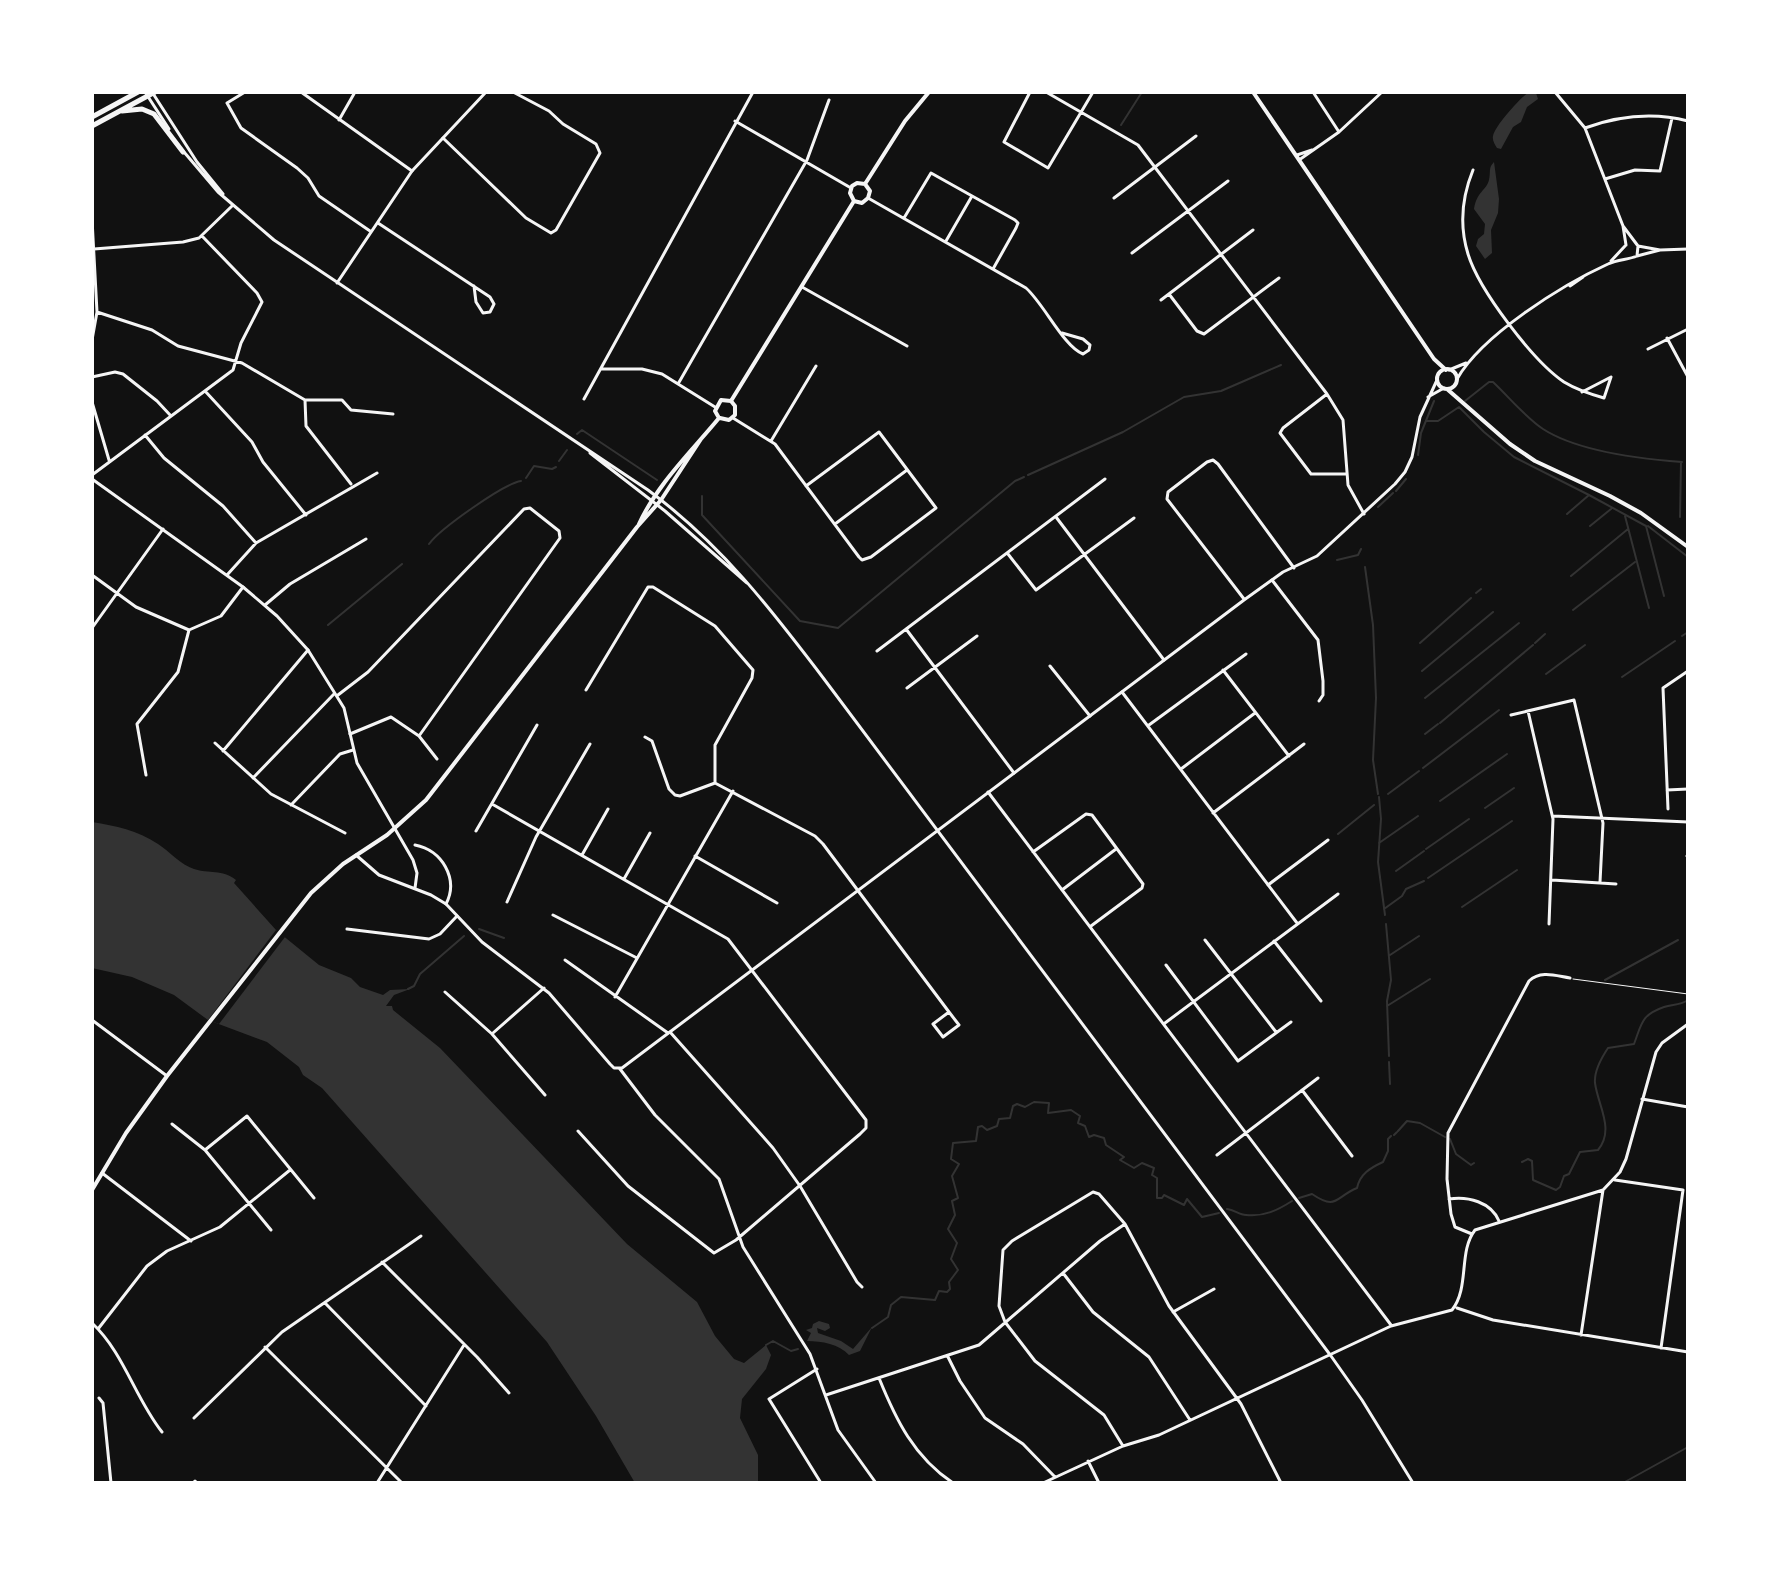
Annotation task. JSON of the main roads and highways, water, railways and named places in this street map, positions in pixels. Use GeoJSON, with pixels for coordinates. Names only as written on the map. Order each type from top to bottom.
{"type":"FeatureCollection","features":[{"type":"Feature","properties":{"kind":"highway"},"geometry":{"type":"LineString","coordinates":[[92,117],[138,92]]}},
{"type":"Feature","properties":{"kind":"highway"},"geometry":{"type":"LineString","coordinates":[[92,126],[151,93]]}},
{"type":"Feature","properties":{"kind":"highway"},"geometry":{"type":"LineString","coordinates":[[122,111],[142,109],[154,114],[183,152]]}},
{"type":"Feature","properties":{"kind":"main road"},"geometry":{"type":"LineString","coordinates":[[865,184],[905,121],[929,92]]}},
{"type":"Feature","properties":{"kind":"main road"},"geometry":{"type":"LineString","coordinates":[[1253,92],[1434,359],[1448,370],[1456,382],[1459,398]]}},
{"type":"Feature","properties":{"kind":"main road"},"geometry":{"type":"LineString","coordinates":[[857,183],[865,184],[870,191],[868,198],[862,203],[854,201],[850,196],[851,188],[857,183]]}},
{"type":"Feature","properties":{"kind":"main road"},"geometry":{"type":"LineString","coordinates":[[731,401],[854,201]]}},
{"type":"Feature","properties":{"kind":"main road"},"geometry":{"type":"LineString","coordinates":[[1434,359],[1438,377],[1445,389],[1510,444],[1535,461],[1621,502],[1688,547]]}},
{"type":"Feature","properties":{"kind":"main road"},"geometry":{"type":"LineString","coordinates":[[1438,377],[1448,370]]}},
{"type":"Feature","properties":{"kind":"main road"},"geometry":{"type":"LineString","coordinates":[[1445,389],[1456,382]]}},
{"type":"Feature","properties":{"kind":"main road"},"geometry":{"type":"LineString","coordinates":[[719,418],[716,407],[721,400],[731,401]]}},
{"type":"Feature","properties":{"kind":"main road"},"geometry":{"type":"LineString","coordinates":[[719,418],[733,418],[736,410],[731,401]]}},
{"type":"Feature","properties":{"kind":"main road"},"geometry":{"type":"LineString","coordinates":[[637,527],[688,451],[719,418]]}},
{"type":"Feature","properties":{"kind":"main road"},"geometry":{"type":"LineString","coordinates":[[92,1190],[167,1076],[292,916],[332,872],[387,835],[426,800],[661,500],[701,439]]}},
{"type":"Feature","properties":{"kind":"waterway"},"geometry":{"type":"LineString","coordinates":[[1121,125],[1142,92]]}},
{"type":"Feature","properties":{"kind":"waterway"},"geometry":{"type":"LineString","coordinates":[[1028,475],[1123,432],[1184,397],[1221,391],[1281,365]]}},
{"type":"Feature","properties":{"kind":"waterway"},"geometry":{"type":"LineString","coordinates":[[1465,401],[1493,382],[1530,419],[1557,437],[1610,453],[1682,462]]}},
{"type":"Feature","properties":{"kind":"waterway"},"geometry":{"type":"LineString","coordinates":[[1418,455],[1421,433],[1434,401]]}},
{"type":"Feature","properties":{"kind":"waterway"},"geometry":{"type":"LineString","coordinates":[[1426,421],[1438,421],[1459,407],[1514,457],[1589,495],[1567,514]]}},
{"type":"Feature","properties":{"kind":"waterway"},"geometry":{"type":"LineString","coordinates":[[577,434],[582,430],[657,480]]}},
{"type":"Feature","properties":{"kind":"waterway"},"geometry":{"type":"LineString","coordinates":[[559,461],[567,450]]}},
{"type":"Feature","properties":{"kind":"waterway"},"geometry":{"type":"LineString","coordinates":[[1680,517],[1681,462]]}},
{"type":"Feature","properties":{"kind":"waterway"},"geometry":{"type":"LineString","coordinates":[[526,478],[534,466],[556,467]]}},
{"type":"Feature","properties":{"kind":"waterway"},"geometry":{"type":"LineString","coordinates":[[702,496],[702,515],[800,621],[838,628],[1015,481],[1024,477]]}},
{"type":"Feature","properties":{"kind":"waterway"},"geometry":{"type":"LineString","coordinates":[[1396,491],[1406,479]]}},
{"type":"Feature","properties":{"kind":"waterway"},"geometry":{"type":"LineString","coordinates":[[429,544],[472,508],[521,481]]}},
{"type":"Feature","properties":{"kind":"waterway"},"geometry":{"type":"LineString","coordinates":[[1378,507],[1393,493]]}},
{"type":"Feature","properties":{"kind":"waterway"},"geometry":{"type":"LineString","coordinates":[[1589,495],[1646,526],[1664,596]]}},
{"type":"Feature","properties":{"kind":"waterway"},"geometry":{"type":"LineString","coordinates":[[1590,526],[1611,509]]}},
{"type":"Feature","properties":{"kind":"waterway"},"geometry":{"type":"LineString","coordinates":[[1625,516],[1649,608]]}},
{"type":"Feature","properties":{"kind":"waterway"},"geometry":{"type":"LineString","coordinates":[[1648,526],[1688,557]]}},
{"type":"Feature","properties":{"kind":"waterway"},"geometry":{"type":"LineString","coordinates":[[1571,576],[1628,529]]}},
{"type":"Feature","properties":{"kind":"waterway"},"geometry":{"type":"LineString","coordinates":[[1337,560],[1358,555],[1361,549]]}},
{"type":"Feature","properties":{"kind":"waterway"},"geometry":{"type":"LineString","coordinates":[[1573,610],[1635,562]]}},
{"type":"Feature","properties":{"kind":"waterway"},"geometry":{"type":"LineString","coordinates":[[328,625],[402,564]]}},
{"type":"Feature","properties":{"kind":"waterway"},"geometry":{"type":"LineString","coordinates":[[1365,567],[1373,625],[1376,698],[1373,760],[1378,794]]}},
{"type":"Feature","properties":{"kind":"waterway"},"geometry":{"type":"LineString","coordinates":[[1476,593],[1481,589]]}},
{"type":"Feature","properties":{"kind":"waterway"},"geometry":{"type":"LineString","coordinates":[[1420,643],[1471,598]]}},
{"type":"Feature","properties":{"kind":"waterway"},"geometry":{"type":"LineString","coordinates":[[1422,671],[1493,612]]}},
{"type":"Feature","properties":{"kind":"waterway"},"geometry":{"type":"LineString","coordinates":[[1425,698],[1519,623]]}},
{"type":"Feature","properties":{"kind":"waterway"},"geometry":{"type":"LineString","coordinates":[[1682,636],[1688,632]]}},
{"type":"Feature","properties":{"kind":"waterway"},"geometry":{"type":"LineString","coordinates":[[1535,643],[1545,634]]}},
{"type":"Feature","properties":{"kind":"waterway"},"geometry":{"type":"LineString","coordinates":[[1622,677],[1675,641]]}},
{"type":"Feature","properties":{"kind":"waterway"},"geometry":{"type":"LineString","coordinates":[[1440,723],[1533,645]]}},
{"type":"Feature","properties":{"kind":"waterway"},"geometry":{"type":"LineString","coordinates":[[1546,674],[1585,645]]}},
{"type":"Feature","properties":{"kind":"waterway"},"geometry":{"type":"LineString","coordinates":[[1423,768],[1499,710]]}},
{"type":"Feature","properties":{"kind":"waterway"},"geometry":{"type":"LineString","coordinates":[[1425,734],[1438,724]]}},
{"type":"Feature","properties":{"kind":"waterway"},"geometry":{"type":"LineString","coordinates":[[1440,801],[1507,754]]}},
{"type":"Feature","properties":{"kind":"waterway"},"geometry":{"type":"LineString","coordinates":[[1388,794],[1419,771]]}},
{"type":"Feature","properties":{"kind":"waterway"},"geometry":{"type":"LineString","coordinates":[[1485,808],[1514,788]]}},
{"type":"Feature","properties":{"kind":"waterway"},"geometry":{"type":"LineString","coordinates":[[1379,797],[1378,862],[1385,915]]}},
{"type":"Feature","properties":{"kind":"waterway"},"geometry":{"type":"LineString","coordinates":[[1338,834],[1374,805]]}},
{"type":"Feature","properties":{"kind":"waterway"},"geometry":{"type":"LineString","coordinates":[[1379,843],[1418,816]]}},
{"type":"Feature","properties":{"kind":"waterway"},"geometry":{"type":"LineString","coordinates":[[1426,849],[1469,819]]}},
{"type":"Feature","properties":{"kind":"waterway"},"geometry":{"type":"LineString","coordinates":[[1428,878],[1512,821]]}},
{"type":"Feature","properties":{"kind":"waterway"},"geometry":{"type":"LineString","coordinates":[[1396,871],[1424,851]]}},
{"type":"Feature","properties":{"kind":"waterway"},"geometry":{"type":"LineString","coordinates":[[1462,907],[1517,870]]}},
{"type":"Feature","properties":{"kind":"waterway"},"geometry":{"type":"LineString","coordinates":[[1384,909],[1402,896],[1406,889],[1424,881]]}},
{"type":"Feature","properties":{"kind":"waterway"},"geometry":{"type":"LineString","coordinates":[[1386,924],[1391,980],[1387,1001],[1389,1056]]}},
{"type":"Feature","properties":{"kind":"waterway"},"geometry":{"type":"LineString","coordinates":[[479,929],[504,938]]}},
{"type":"Feature","properties":{"kind":"waterway"},"geometry":{"type":"LineString","coordinates":[[408,989],[414,986],[420,974],[464,936]]}},
{"type":"Feature","properties":{"kind":"waterway"},"geometry":{"type":"LineString","coordinates":[[1390,955],[1419,936]]}},
{"type":"Feature","properties":{"kind":"waterway"},"geometry":{"type":"LineString","coordinates":[[1605,980],[1678,940]]}},
{"type":"Feature","properties":{"kind":"waterway"},"geometry":{"type":"LineString","coordinates":[[1387,1006],[1430,979]]}},
{"type":"Feature","properties":{"kind":"waterway"},"geometry":{"type":"LineString","coordinates":[[1522,1162],[1532,1161],[1533,1180],[1556,1190],[1564,1176],[1569,1174],[1580,1152],[1598,1150],[1603,1142],[1605,1126],[1595,1079],[1608,1048],[1634,1044],[1643,1021],[1651,1013],[1688,1000]]}},
{"type":"Feature","properties":{"kind":"waterway"},"geometry":{"type":"LineString","coordinates":[[1389,1062],[1390,1084]]}},
{"type":"Feature","properties":{"kind":"waterway"},"geometry":{"type":"LineString","coordinates":[[872,1328],[888,1317],[891,1305],[901,1297],[935,1300],[939,1291],[947,1292],[950,1289],[949,1282],[958,1270],[951,1259],[957,1243],[948,1229],[955,1215],[952,1201],[958,1198],[952,1176],[959,1164],[951,1159],[953,1143],[976,1141],[978,1127],[987,1130],[997,1126],[999,1119],[1010,1118],[1013,1106],[1017,1104],[1025,1107],[1034,1102],[1049,1103],[1048,1113],[1071,1110],[1080,1116],[1078,1123],[1085,1126],[1089,1137],[1104,1138],[1106,1145],[1124,1157],[1120,1160],[1134,1168],[1142,1163],[1154,1168],[1152,1175],[1157,1178],[1157,1198],[1164,1195],[1184,1205],[1187,1199],[1202,1217],[1219,1213]]}},
{"type":"Feature","properties":{"kind":"waterway"},"geometry":{"type":"LineString","coordinates":[[1398,1131],[1407,1121],[1420,1123],[1445,1137]]}},
{"type":"Feature","properties":{"kind":"waterway"},"geometry":{"type":"LineString","coordinates":[[1394,1135],[1397,1132]]}},
{"type":"Feature","properties":{"kind":"waterway"},"geometry":{"type":"LineString","coordinates":[[1299,1198],[1312,1194],[1331,1202],[1357,1188],[1366,1172],[1383,1162],[1391,1136]]}},
{"type":"Feature","properties":{"kind":"waterway"},"geometry":{"type":"LineString","coordinates":[[1450,1139],[1456,1154],[1471,1165],[1474,1163]]}},
{"type":"Feature","properties":{"kind":"waterway"},"geometry":{"type":"LineString","coordinates":[[1227,1209],[1244,1215],[1259,1215],[1292,1201]]}},
{"type":"Feature","properties":{"kind":"waterway"},"geometry":{"type":"LineString","coordinates":[[766,1345],[773,1341],[791,1351],[798,1349]]}},
{"type":"Feature","properties":{"kind":"waterway"},"geometry":{"type":"LineString","coordinates":[[1623,1483],[1688,1447]]}}]}
